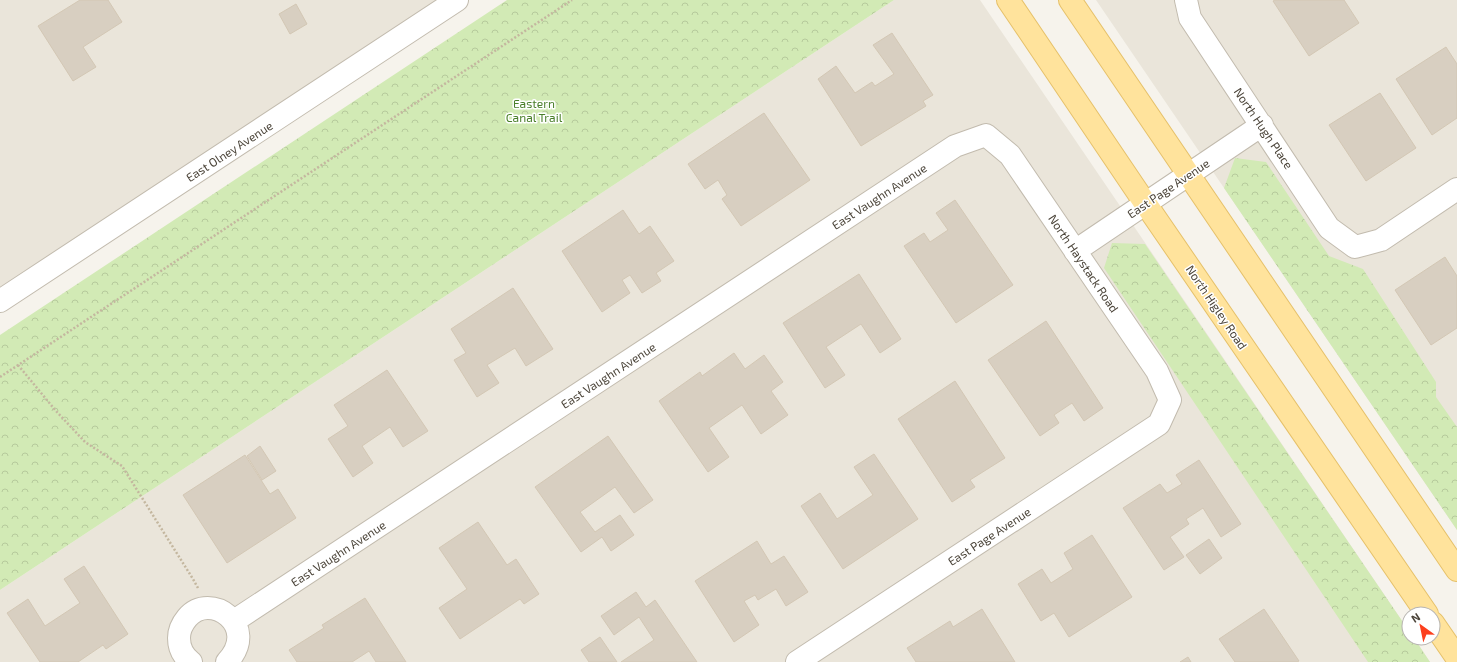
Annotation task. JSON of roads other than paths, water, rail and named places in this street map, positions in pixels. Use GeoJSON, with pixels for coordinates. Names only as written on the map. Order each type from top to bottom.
{"type":"FeatureCollection","features":[{"type":"Feature","properties":{"kind":"main road","name":"North Higley Road"},"geometry":{"type":"LineString","coordinates":[[1008,0],[1145,203],[1422,606]]}},
{"type":"Feature","properties":{"kind":"main road"},"geometry":{"type":"LineString","coordinates":[[1070,0],[1457,570]]}},
{"type":"Feature","properties":{"kind":"main road"},"geometry":{"type":"LineString","coordinates":[[1441,635],[1457,658]]}},
{"type":"Feature","properties":{"kind":"street","name":"East Olney Avenue"},"geometry":{"type":"LineString","coordinates":[[0,301],[457,0]]}},
{"type":"Feature","properties":{"kind":"street","name":"North Hugh Place"},"geometry":{"type":"LineString","coordinates":[[1186,0],[1190,18],[1330,228],[1355,247],[1381,240],[1457,189]]}},
{"type":"Feature","properties":{"kind":"street","name":"East Page Avenue"},"geometry":{"type":"LineString","coordinates":[[1075,251],[1262,125]]}},
{"type":"Feature","properties":{"kind":"street","name":"North Haystack Road"},"geometry":{"type":"LineString","coordinates":[[986,135],[1010,155],[1157,371],[1170,400]]}},
{"type":"Feature","properties":{"kind":"street","name":"East Vaughn Avenue"},"geometry":{"type":"LineString","coordinates":[[234,621],[948,150],[986,135]]}},
{"type":"Feature","properties":{"kind":"street","name":"East Page Avenue"},"geometry":{"type":"LineString","coordinates":[[797,662],[1159,424],[1170,400]]}},
{"type":"Feature","properties":{"kind":"street"},"geometry":{"type":"LineString","coordinates":[[181,659],[179,633],[183,624],[193,613],[207,608],[222,611],[234,621],[238,630],[239,639],[237,648],[233,656],[227,662]]}},
{"type":"Feature","properties":{"kind":"park label","name":"Eastern Canal Trail"},"geometry":{"type":"Point","coordinates":[534,110]}}]}
